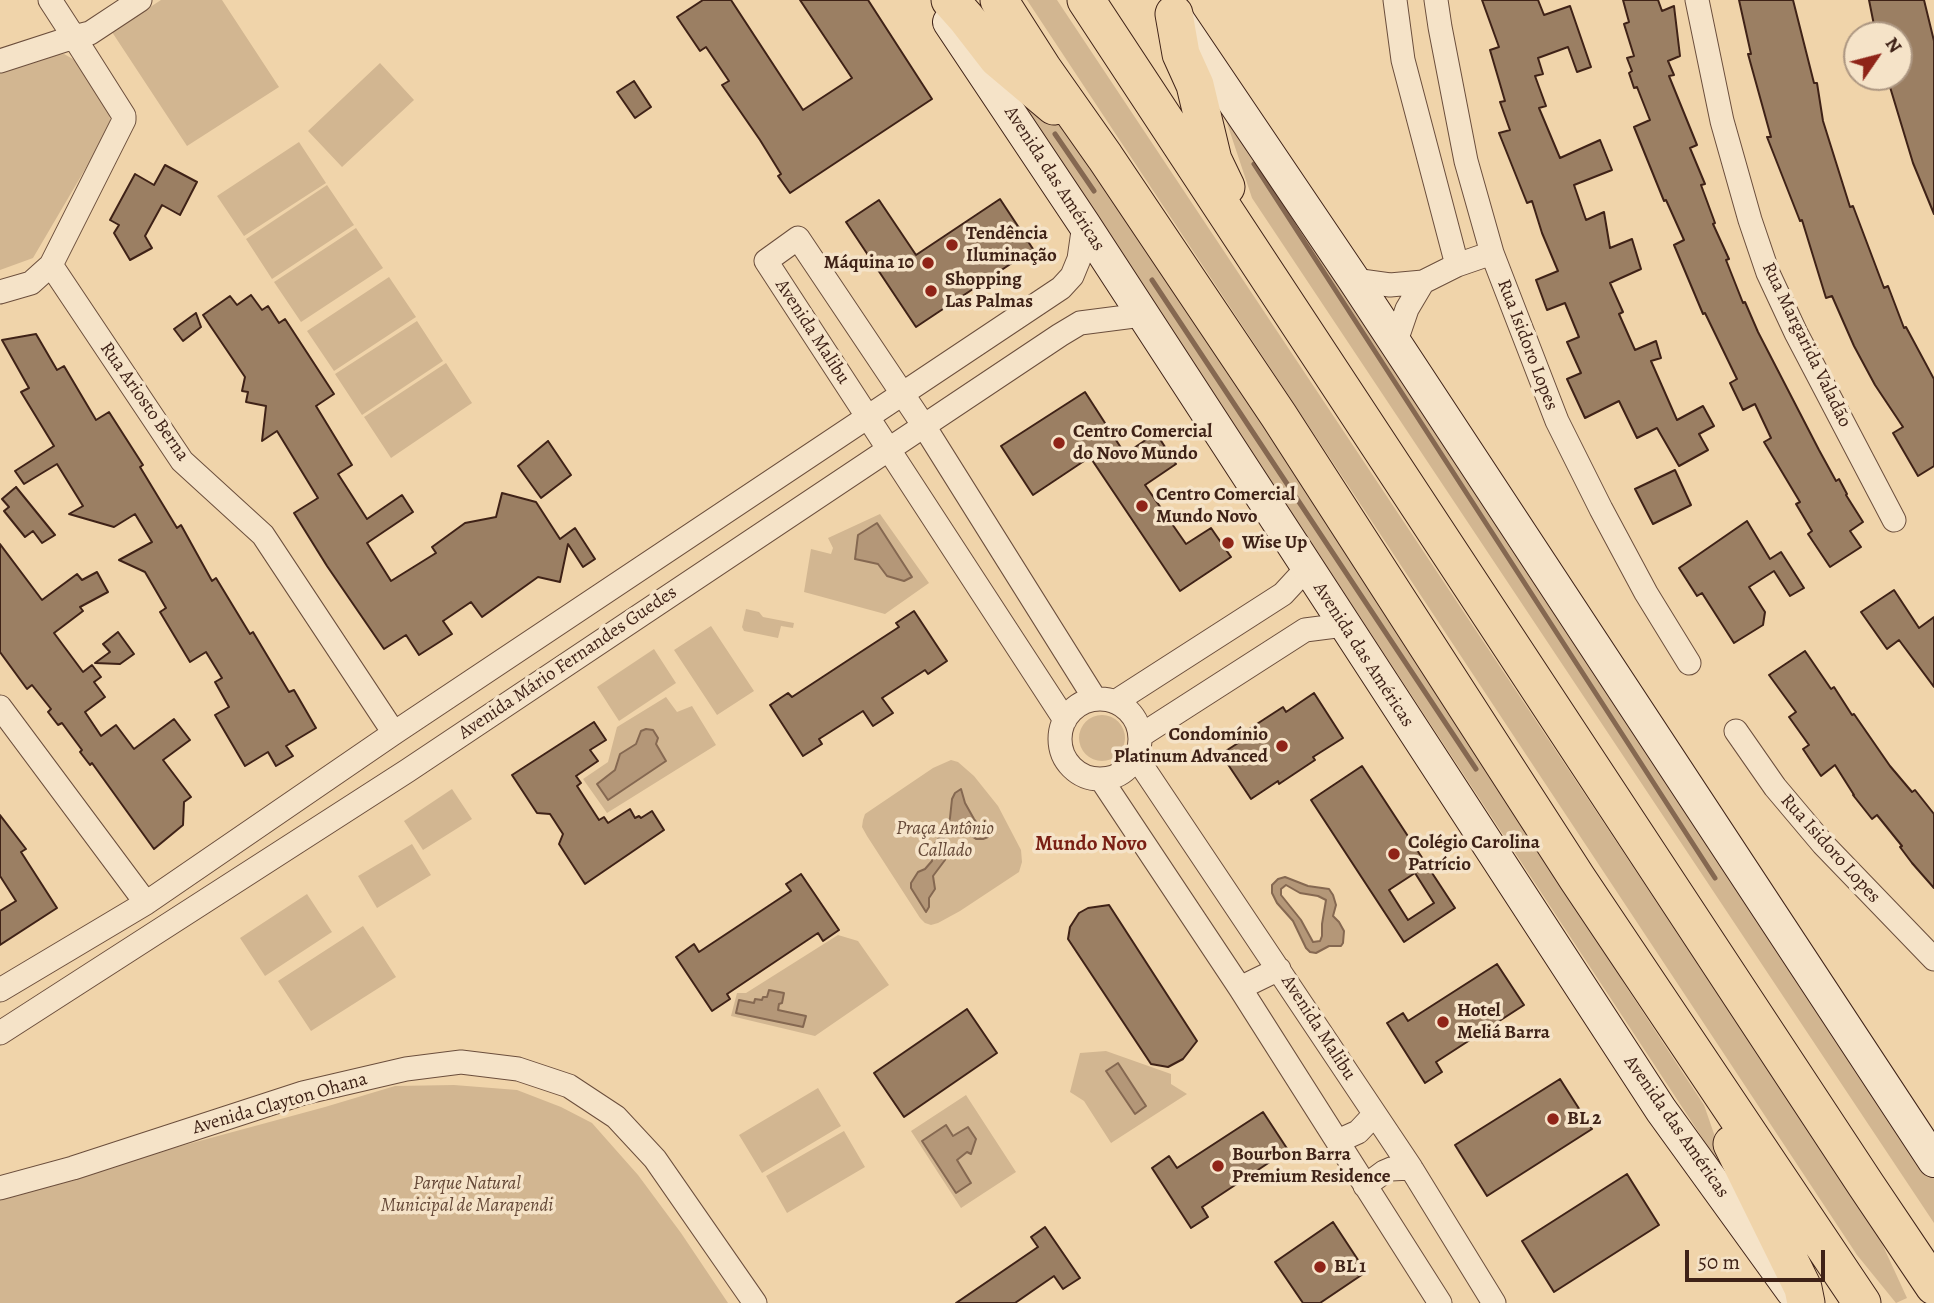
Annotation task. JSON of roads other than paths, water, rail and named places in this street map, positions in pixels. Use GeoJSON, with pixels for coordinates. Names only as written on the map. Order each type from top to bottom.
{"type":"FeatureCollection","features":[{"type":"Feature","properties":{"kind":"highway"},"geometry":{"type":"LineString","coordinates":[[950,0],[997,58],[1048,99],[1087,145],[1105,157]]}},
{"type":"Feature","properties":{"kind":"highway"},"geometry":{"type":"LineString","coordinates":[[999,0],[1279,416],[1577,878],[1862,1303]]}},
{"type":"Feature","properties":{"kind":"highway"},"geometry":{"type":"LineString","coordinates":[[1086,0],[1934,1286]]}},
{"type":"Feature","properties":{"kind":"highway"},"geometry":{"type":"LineString","coordinates":[[1169,7],[1181,54],[1195,85],[1213,160],[1238,211],[1245,244]]}},
{"type":"Feature","properties":{"kind":"highway"},"geometry":{"type":"LineString","coordinates":[[1696,1056],[1705,1089],[1803,1288],[1806,1303]]}},
{"type":"Feature","properties":{"kind":"highway"},"geometry":{"type":"LineString","coordinates":[[1866,1185],[1895,1210],[1934,1258]]}},
{"type":"Feature","properties":{"kind":"main road","name":"Avenida das Américas"},"geometry":{"type":"LineString","coordinates":[[935,0],[1661,1110],[1801,1303]]}},
{"type":"Feature","properties":{"kind":"main road"},"geometry":{"type":"LineString","coordinates":[[1169,7],[1354,280],[1932,1155]]}},
{"type":"Feature","properties":{"kind":"street"},"geometry":{"type":"LineString","coordinates":[[0,292],[31,284],[51,265],[124,120],[50,0]]}},
{"type":"Feature","properties":{"kind":"street"},"geometry":{"type":"LineString","coordinates":[[0,61],[90,33],[140,0]]}},
{"type":"Feature","properties":{"kind":"street"},"geometry":{"type":"LineString","coordinates":[[1395,0],[1403,60],[1457,265]]}},
{"type":"Feature","properties":{"kind":"street","name":"Rua Isidoro Lopes"},"geometry":{"type":"LineString","coordinates":[[1436,0],[1466,161],[1492,253],[1557,421],[1646,593],[1689,663]]}},
{"type":"Feature","properties":{"kind":"street","name":"Rua Margarida Valadão"},"geometry":{"type":"LineString","coordinates":[[1697,0],[1722,121],[1768,274],[1894,520]]}},
{"type":"Feature","properties":{"kind":"street","name":"Avenida Mário Fernandes Guedes"},"geometry":{"type":"LineString","coordinates":[[0,990],[146,903],[394,733],[1061,288],[1072,276],[1079,259],[1084,224]]}},
{"type":"Feature","properties":{"kind":"street","name":"Avenida Malibu"},"geometry":{"type":"LineString","coordinates":[[1065,720],[766,261],[798,238],[1105,701]]}},
{"type":"Feature","properties":{"kind":"street"},"geometry":{"type":"LineString","coordinates":[[1354,280],[1390,285],[1423,282],[1457,265],[1492,253]]}},
{"type":"Feature","properties":{"kind":"street","name":"Rua Ariosto Berna"},"geometry":{"type":"LineString","coordinates":[[51,265],[182,461],[263,535],[394,733]]}},
{"type":"Feature","properties":{"kind":"street"},"geometry":{"type":"LineString","coordinates":[[1395,344],[1407,309],[1423,282]]}},
{"type":"Feature","properties":{"kind":"street","name":"Avenida Mário Fernandes Guedes"},"geometry":{"type":"LineString","coordinates":[[0,1033],[407,771],[1060,335],[1080,323],[1142,315]]}},
{"type":"Feature","properties":{"kind":"street"},"geometry":{"type":"LineString","coordinates":[[1307,568],[1283,594],[1105,701],[1077,706],[1065,720],[1060,738],[1067,762],[1086,777],[1101,779],[1118,775],[1126,770],[1138,746],[1305,630],[1344,625]]}},
{"type":"Feature","properties":{"kind":"street"},"geometry":{"type":"LineString","coordinates":[[1105,701],[1125,708],[1133,717],[1138,746]]}},
{"type":"Feature","properties":{"kind":"street"},"geometry":{"type":"LineString","coordinates":[[0,707],[146,903]]}},
{"type":"Feature","properties":{"kind":"street","name":"Rua Isidoro Lopes"},"geometry":{"type":"LineString","coordinates":[[1735,731],[1775,787],[1822,844],[1934,959]]}},
{"type":"Feature","properties":{"kind":"street","name":"Avenida Malibu"},"geometry":{"type":"LineString","coordinates":[[1138,746],[1494,1303]]}},
{"type":"Feature","properties":{"kind":"street"},"geometry":{"type":"LineString","coordinates":[[1101,779],[1240,988],[1440,1303]]}},
{"type":"Feature","properties":{"kind":"street"},"geometry":{"type":"LineString","coordinates":[[1240,988],[1279,969]]}},
{"type":"Feature","properties":{"kind":"street","name":"Avenida Clayton Ohana"},"geometry":{"type":"LineString","coordinates":[[0,1188],[73,1168],[303,1093],[393,1072],[461,1062],[518,1069],[569,1086],[616,1117],[655,1159],[755,1303]]}},
{"type":"Feature","properties":{"kind":"street"},"geometry":{"type":"LineString","coordinates":[[1338,1141],[1359,1132],[1374,1115]]}},
{"type":"Feature","properties":{"kind":"street"},"geometry":{"type":"LineString","coordinates":[[1365,1186],[1391,1169],[1410,1168]]}},
{"type":"Feature","properties":{"kind":"waterway"},"geometry":{"type":"LineString","coordinates":[[1055,134],[1094,191]]}},
{"type":"Feature","properties":{"kind":"waterway"},"geometry":{"type":"LineString","coordinates":[[1254,164],[1715,878]]}},
{"type":"Feature","properties":{"kind":"waterway"},"geometry":{"type":"LineString","coordinates":[[1152,280],[1476,769]]}},
{"type":"Feature","properties":{"kind":"place","name":"Tendência Iluminação"},"geometry":{"type":"Point","coordinates":[952,245]}},
{"type":"Feature","properties":{"kind":"place","name":"Máquina 10"},"geometry":{"type":"Point","coordinates":[928,263]}},
{"type":"Feature","properties":{"kind":"place","name":"Shopping Las Palmas"},"geometry":{"type":"Point","coordinates":[931,291]}},
{"type":"Feature","properties":{"kind":"place","name":"Centro Comercial do Novo Mundo"},"geometry":{"type":"Point","coordinates":[1059,443]}},
{"type":"Feature","properties":{"kind":"place","name":"Centro Comercial Mundo Novo"},"geometry":{"type":"Point","coordinates":[1142,506]}},
{"type":"Feature","properties":{"kind":"place","name":"Wise Up"},"geometry":{"type":"Point","coordinates":[1228,543]}},
{"type":"Feature","properties":{"kind":"place","name":"Condomínio Platinum Advanced"},"geometry":{"type":"Point","coordinates":[1282,746]}},
{"type":"Feature","properties":{"kind":"place","name":"Colégio Carolina Patrício"},"geometry":{"type":"Point","coordinates":[1394,854]}},
{"type":"Feature","properties":{"kind":"place","name":"Hotel Meliá Barra"},"geometry":{"type":"Point","coordinates":[1443,1022]}},
{"type":"Feature","properties":{"kind":"place","name":"BL 2"},"geometry":{"type":"Point","coordinates":[1553,1119]}},
{"type":"Feature","properties":{"kind":"place","name":"Bourbon Barra Premium Residence"},"geometry":{"type":"Point","coordinates":[1218,1166]}},
{"type":"Feature","properties":{"kind":"place","name":"BL 1"},"geometry":{"type":"Point","coordinates":[1320,1267]}},
{"type":"Feature","properties":{"kind":"district","name":"Mundo Novo"},"geometry":{"type":"Point","coordinates":[1091,845]}},
{"type":"Feature","properties":{"kind":"park label","name":"Praça Antônio Callado"},"geometry":{"type":"Point","coordinates":[945,840]}},
{"type":"Feature","properties":{"kind":"park label","name":"Parque Natural Municipal de Marapendi"},"geometry":{"type":"Point","coordinates":[467,1195]}}]}
